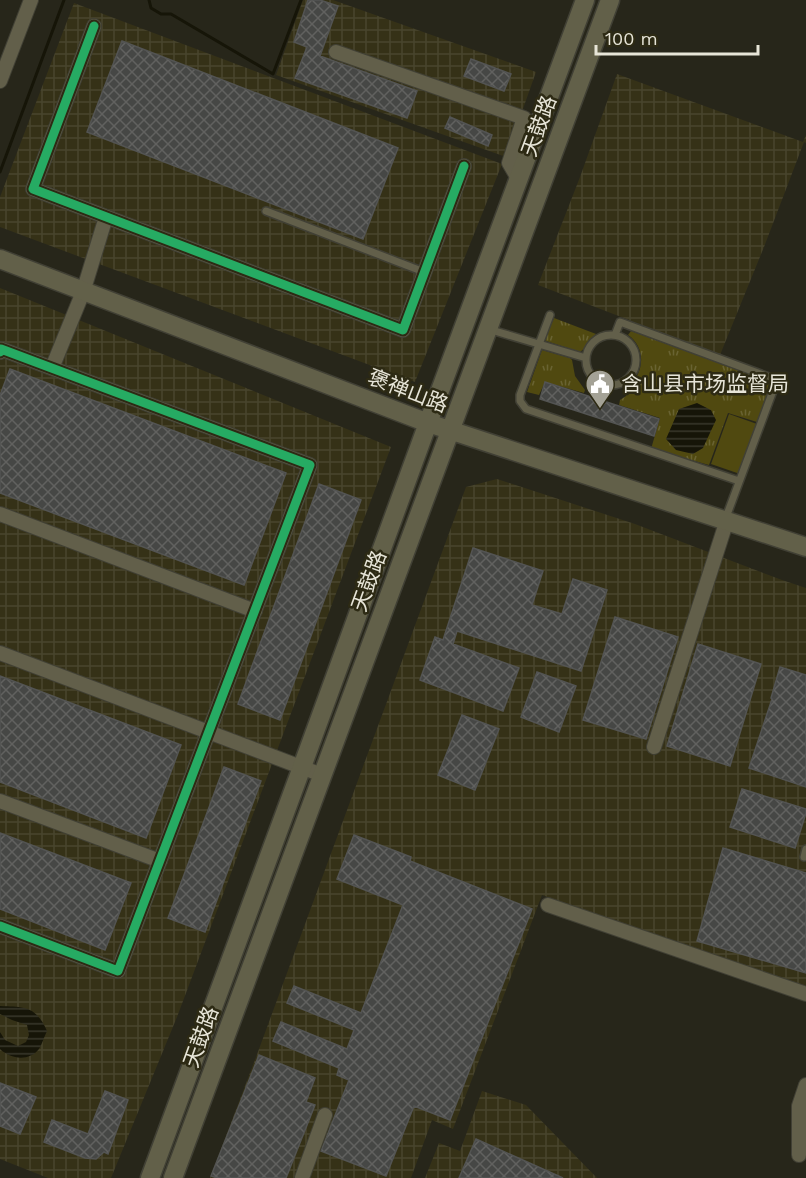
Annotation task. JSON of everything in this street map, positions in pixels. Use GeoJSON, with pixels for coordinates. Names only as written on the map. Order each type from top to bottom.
{"type":"FeatureCollection","features":[{"type":"Feature","properties":{"kind":"main road","name":"天鼓路"},"geometry":{"type":"LineString","coordinates":[[150,1178],[585,0]]}},
{"type":"Feature","properties":{"kind":"main road","name":"天鼓路"},"geometry":{"type":"LineString","coordinates":[[173,1178],[610,0]]}},
{"type":"Feature","properties":{"kind":"main road","name":"褒禅山路"},"geometry":{"type":"LineString","coordinates":[[0,259],[428,423],[806,547]]}},
{"type":"Feature","properties":{"kind":"street"},"geometry":{"type":"LineString","coordinates":[[0,81],[31,0]]}},
{"type":"Feature","properties":{"kind":"street"},"geometry":{"type":"LineString","coordinates":[[94,26],[33,189],[403,330],[464,166]]}},
{"type":"Feature","properties":{"kind":"street"},"geometry":{"type":"LineString","coordinates":[[336,52],[524,118],[509,163],[519,180]]}},
{"type":"Feature","properties":{"kind":"street"},"geometry":{"type":"LineString","coordinates":[[52,368],[83,292],[106,217]]}},
{"type":"Feature","properties":{"kind":"street"},"geometry":{"type":"LineString","coordinates":[[0,352],[1,349],[310,465],[118,971],[0,926]]}},
{"type":"Feature","properties":{"kind":"street"},"geometry":{"type":"LineString","coordinates":[[0,514],[255,611]]}},
{"type":"Feature","properties":{"kind":"street"},"geometry":{"type":"LineString","coordinates":[[654,747],[726,520]]}},
{"type":"Feature","properties":{"kind":"street"},"geometry":{"type":"LineString","coordinates":[[0,653],[322,775]]}},
{"type":"Feature","properties":{"kind":"street"},"geometry":{"type":"LineString","coordinates":[[0,801],[160,861]]}},
{"type":"Feature","properties":{"kind":"street"},"geometry":{"type":"LineString","coordinates":[[548,905],[806,994]]}},
{"type":"Feature","properties":{"kind":"street"},"geometry":{"type":"LineString","coordinates":[[799,1155],[799,1106],[806,1085]]}},
{"type":"Feature","properties":{"kind":"street"},"geometry":{"type":"LineString","coordinates":[[302,1178],[325,1115]]}},
{"type":"Feature","properties":{"kind":"lane"},"geometry":{"type":"LineString","coordinates":[[266,211],[424,272]]}},
{"type":"Feature","properties":{"kind":"lane"},"geometry":{"type":"LineString","coordinates":[[550,315],[520,395],[520,401],[526,409],[739,481]]}},
{"type":"Feature","properties":{"kind":"lane"},"geometry":{"type":"LineString","coordinates":[[615,335],[620,322],[777,380],[726,520]]}},
{"type":"Feature","properties":{"kind":"lane"},"geometry":{"type":"LineString","coordinates":[[488,329],[586,358]]}},
{"type":"Feature","properties":{"kind":"lane"},"geometry":{"type":"LineString","coordinates":[[615,335],[623,338],[634,350],[635,365],[627,379],[621,383],[605,384],[591,374],[586,358],[588,350],[599,338],[615,335]]}},
{"type":"Feature","properties":{"kind":"shaded area"},"geometry":{"type":"Polygon","coordinates":[[[303,0],[333,0],[536,72],[506,157],[276,75],[303,0]]]}},
{"type":"Feature","properties":{"kind":"shaded area"},"geometry":{"type":"Polygon","coordinates":[[[74,3],[502,164],[415,382],[0,227],[0,197],[74,3]]]}},
{"type":"Feature","properties":{"kind":"shaded area"},"geometry":{"type":"Polygon","coordinates":[[[617,74],[803,142],[806,135],[806,143],[804,142],[720,355],[538,285],[617,74]]]}},
{"type":"Feature","properties":{"kind":"shaded area"},"geometry":{"type":"Polygon","coordinates":[[[0,288],[391,447],[177,1017],[111,1178],[48,1178],[0,1159],[0,288]]]}},
{"type":"Feature","properties":{"kind":"shaded area"},"geometry":{"type":"Polygon","coordinates":[[[697,403],[711,410],[716,420],[703,448],[693,454],[676,450],[666,439],[679,409],[697,403]]]}},
{"type":"Feature","properties":{"kind":"shaded area"},"geometry":{"type":"Polygon","coordinates":[[[497,479],[635,524],[806,588],[806,991],[542,895],[453,1129],[432,1120],[411,1178],[210,1178],[466,487],[497,479]]]}},
{"type":"Feature","properties":{"kind":"shaded area"},"geometry":{"type":"Polygon","coordinates":[[[0,1006],[29,1009],[39,1017],[47,1031],[35,1053],[20,1058],[0,1049],[0,1032],[5,1040],[18,1046],[26,1042],[29,1035],[27,1025],[0,1014],[0,1006]]]}},
{"type":"Feature","properties":{"kind":"shaded area"},"geometry":{"type":"Polygon","coordinates":[[[482,1091],[526,1105],[597,1178],[425,1178],[439,1143],[460,1151],[482,1091]]]}},
{"type":"Feature","properties":{"kind":"green space"},"geometry":{"type":"Polygon","coordinates":[[[554,318],[596,334],[580,352],[546,341],[545,338],[554,318]]]}},
{"type":"Feature","properties":{"kind":"green space"},"geometry":{"type":"Polygon","coordinates":[[[631,331],[765,380],[771,387],[757,422],[728,413],[709,465],[651,449],[660,418],[619,405],[638,373],[641,362],[637,344],[628,335],[631,331]]]}},
{"type":"Feature","properties":{"kind":"green space"},"geometry":{"type":"Polygon","coordinates":[[[542,350],[572,360],[575,376],[585,390],[584,393],[545,382],[539,395],[527,392],[542,350]]]}},
{"type":"Feature","properties":{"kind":"green space"},"geometry":{"type":"Polygon","coordinates":[[[729,414],[757,424],[740,474],[711,464],[729,414]]]}},
{"type":"Feature","properties":{"kind":"building"},"geometry":{"type":"Polygon","coordinates":[[[308,0],[320,0],[338,6],[320,56],[417,91],[407,118],[295,78],[307,47],[294,42],[308,0]]]}},
{"type":"Feature","properties":{"kind":"building"},"geometry":{"type":"Polygon","coordinates":[[[122,41],[398,148],[363,239],[87,132],[122,41]]]}},
{"type":"Feature","properties":{"kind":"building"},"geometry":{"type":"Polygon","coordinates":[[[471,59],[511,74],[504,91],[464,76],[471,59]]]}},
{"type":"Feature","properties":{"kind":"building"},"geometry":{"type":"Polygon","coordinates":[[[450,117],[492,135],[488,146],[445,128],[450,117]]]}},
{"type":"Feature","properties":{"kind":"building"},"geometry":{"type":"Polygon","coordinates":[[[10,369],[286,473],[244,585],[0,493],[0,395],[10,369]]]}},
{"type":"Feature","properties":{"kind":"building","name":"含山县市场监督局"},"geometry":{"type":"Polygon","coordinates":[[[545,382],[659,419],[654,436],[540,399],[545,382]]]}},
{"type":"Feature","properties":{"kind":"building"},"geometry":{"type":"Polygon","coordinates":[[[319,484],[361,500],[280,720],[238,704],[319,484]]]}},
{"type":"Feature","properties":{"kind":"building"},"geometry":{"type":"Polygon","coordinates":[[[473,548],[543,571],[532,605],[562,614],[573,579],[607,590],[581,671],[457,631],[453,644],[519,668],[503,711],[420,680],[435,637],[443,640],[473,548]]]}},
{"type":"Feature","properties":{"kind":"building"},"geometry":{"type":"Polygon","coordinates":[[[615,617],[678,637],[646,739],[583,720],[615,617]]]}},
{"type":"Feature","properties":{"kind":"building"},"geometry":{"type":"Polygon","coordinates":[[[698,644],[761,664],[730,766],[667,746],[698,644]]]}},
{"type":"Feature","properties":{"kind":"building"},"geometry":{"type":"Polygon","coordinates":[[[780,667],[806,675],[806,787],[749,768],[780,667]]]}},
{"type":"Feature","properties":{"kind":"building"},"geometry":{"type":"Polygon","coordinates":[[[537,672],[576,686],[559,732],[521,717],[537,672]]]}},
{"type":"Feature","properties":{"kind":"building"},"geometry":{"type":"Polygon","coordinates":[[[0,676],[181,745],[146,838],[0,782],[0,676]]]}},
{"type":"Feature","properties":{"kind":"building"},"geometry":{"type":"Polygon","coordinates":[[[462,715],[499,729],[475,790],[438,775],[462,715]]]}},
{"type":"Feature","properties":{"kind":"building"},"geometry":{"type":"Polygon","coordinates":[[[224,767],[261,781],[205,932],[168,918],[224,767]]]}},
{"type":"Feature","properties":{"kind":"building"},"geometry":{"type":"Polygon","coordinates":[[[742,789],[806,809],[795,848],[730,827],[742,789]]]}},
{"type":"Feature","properties":{"kind":"building"},"geometry":{"type":"Polygon","coordinates":[[[0,833],[131,883],[105,950],[0,909],[0,833]]]}},
{"type":"Feature","properties":{"kind":"building"},"geometry":{"type":"Polygon","coordinates":[[[354,835],[411,857],[410,861],[532,909],[450,1120],[414,1106],[386,1176],[321,1151],[349,1080],[337,1075],[339,1068],[273,1041],[281,1022],[347,1049],[354,1030],[287,1003],[294,986],[361,1013],[403,905],[337,879],[354,835]]]}},
{"type":"Feature","properties":{"kind":"building"},"geometry":{"type":"Polygon","coordinates":[[[723,848],[806,873],[806,973],[697,941],[723,848]]]}},
{"type":"Feature","properties":{"kind":"building"},"geometry":{"type":"Polygon","coordinates":[[[259,1055],[315,1078],[306,1102],[315,1105],[286,1178],[217,1178],[211,1176],[259,1055]]]}},
{"type":"Feature","properties":{"kind":"building"},"geometry":{"type":"Polygon","coordinates":[[[0,1083],[36,1097],[20,1134],[0,1126],[0,1083]]]}},
{"type":"Feature","properties":{"kind":"building"},"geometry":{"type":"Polygon","coordinates":[[[105,1091],[128,1100],[108,1154],[104,1152],[96,1159],[85,1158],[44,1142],[52,1120],[88,1134],[105,1091]]]}},
{"type":"Feature","properties":{"kind":"building"},"geometry":{"type":"Polygon","coordinates":[[[476,1139],[563,1178],[459,1178],[476,1139]]]}},
{"type":"Feature","properties":{"kind":"waterway"},"geometry":{"type":"LineString","coordinates":[[0,172],[64,0]]}},
{"type":"Feature","properties":{"kind":"waterway"},"geometry":{"type":"LineString","coordinates":[[149,0],[151,8],[161,14],[171,14],[273,74],[301,0]]}},
{"type":"Feature","properties":{"kind":"cycle path"},"geometry":{"type":"LineString","coordinates":[[94,26],[33,189],[403,330],[464,166]]}},
{"type":"Feature","properties":{"kind":"cycle path"},"geometry":{"type":"LineString","coordinates":[[0,352],[1,349],[310,465],[118,971],[0,926]]}},
{"type":"Feature","properties":{"kind":"place","name":"含山县市场监督局"},"geometry":{"type":"Point","coordinates":[600,410]}}]}
